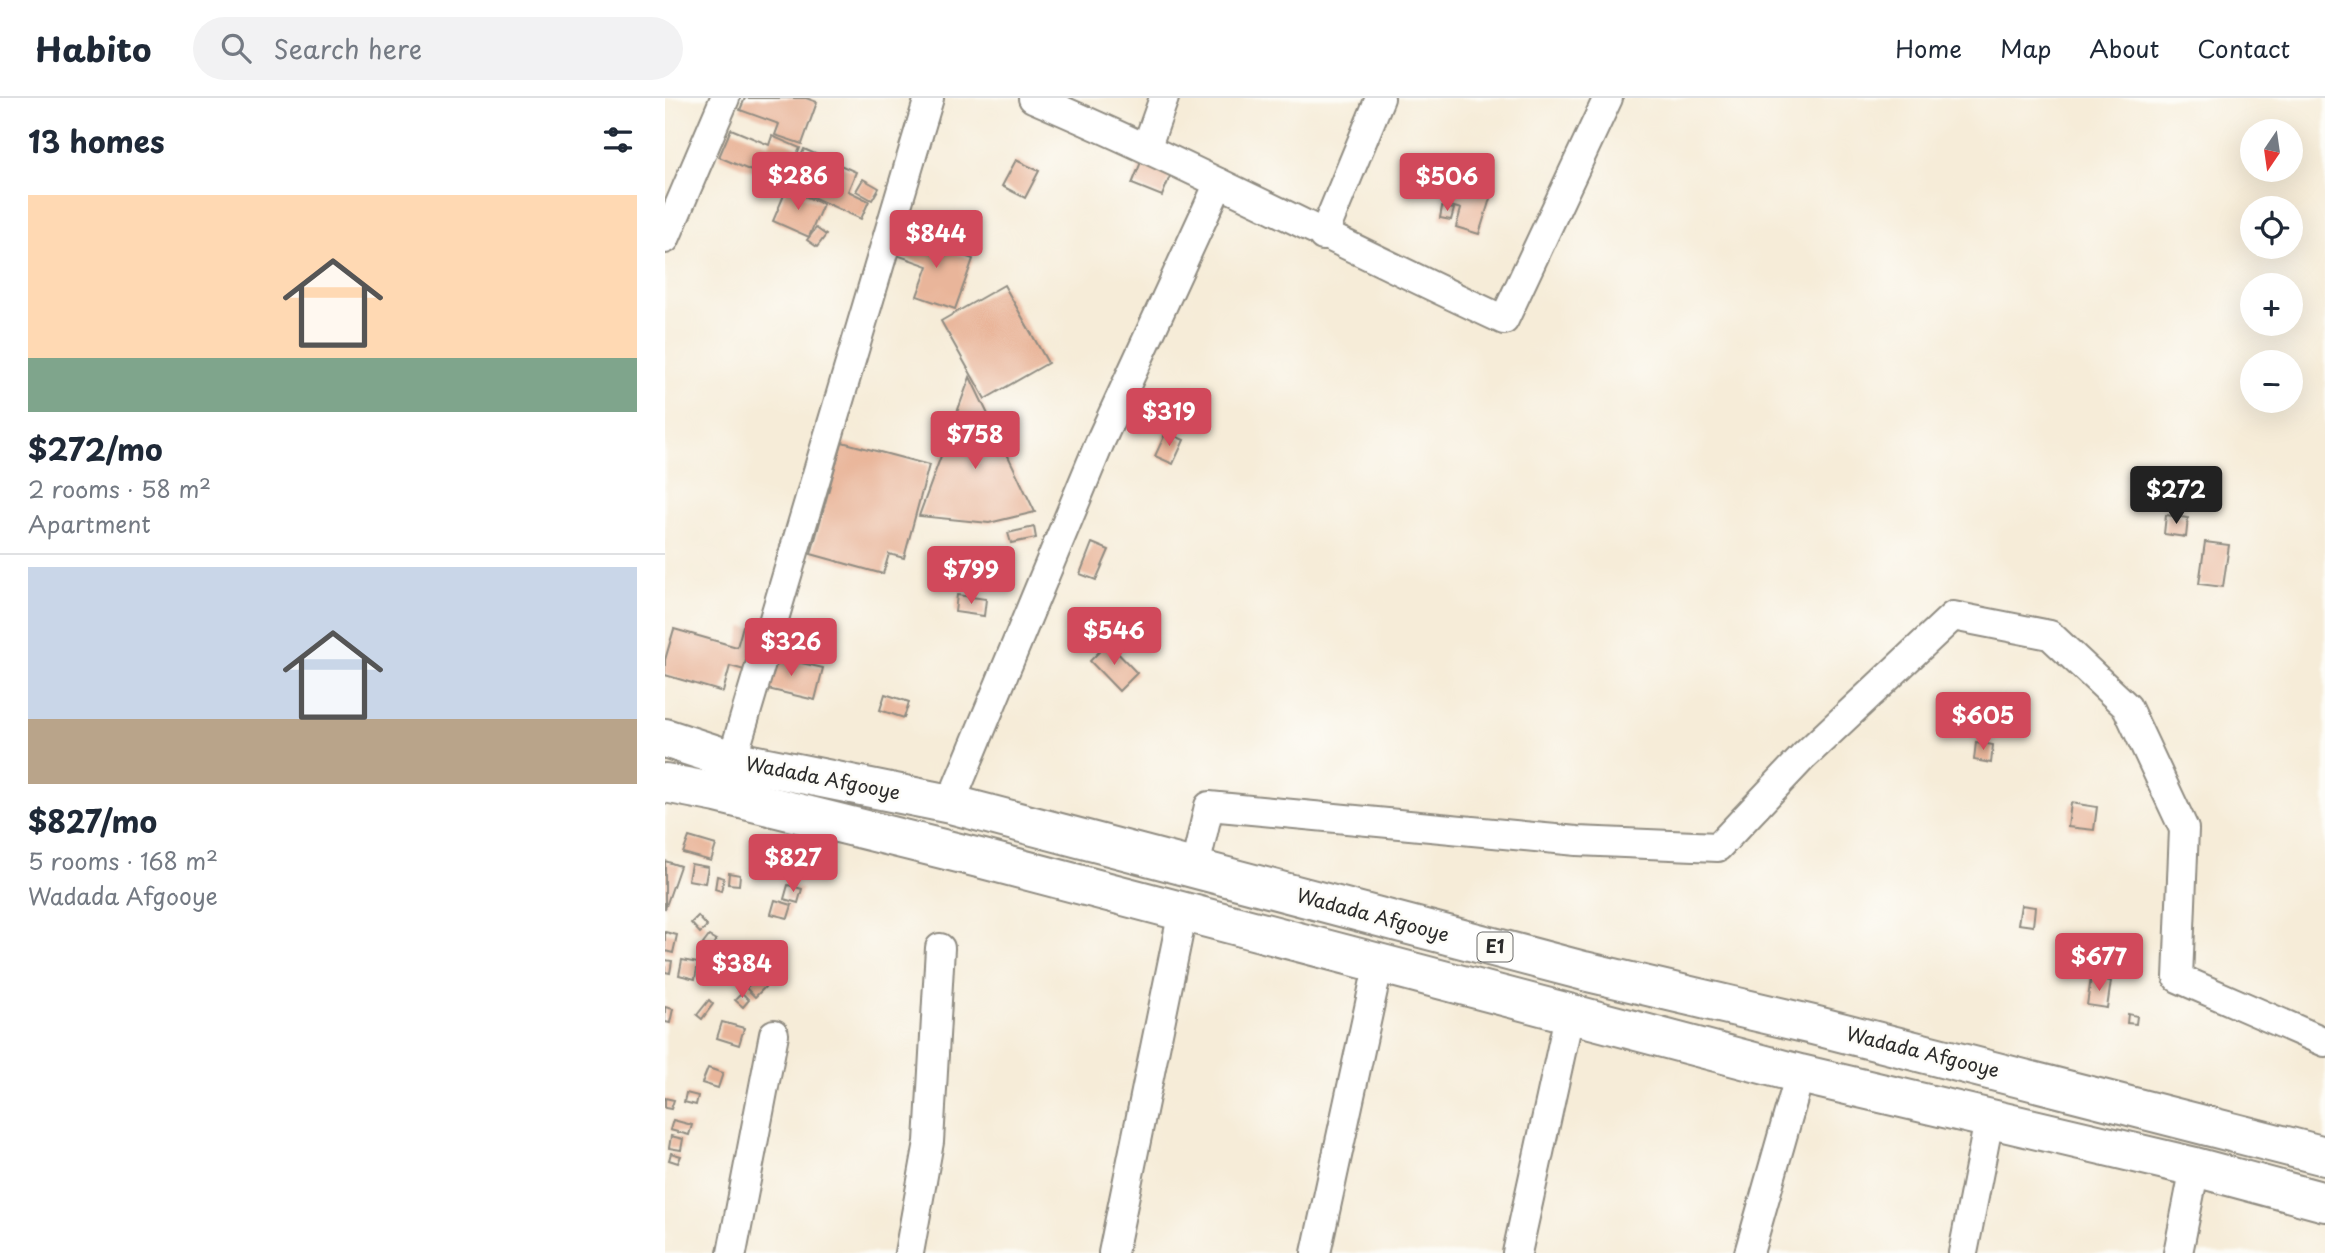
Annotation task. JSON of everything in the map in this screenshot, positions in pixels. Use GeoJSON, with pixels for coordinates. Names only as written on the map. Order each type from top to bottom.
{"type":"FeatureCollection","features":[{"type":"Feature","properties":{"kind":"highway","name":"Wadada Afgooye"},"geometry":{"type":"LineString","coordinates":[[665,738],[732,761],[950,804],[1584,971],[1867,1038],[2325,1156]]}},
{"type":"Feature","properties":{"kind":"highway","name":"Wadada Afgooye"},"geometry":{"type":"LineString","coordinates":[[665,783],[717,793],[1183,911],[1570,1011],[1800,1074],[2195,1167],[2325,1202]]}},
{"type":"Feature","properties":{"kind":"street"},"geometry":{"type":"LineString","coordinates":[[665,239],[725,98]]}},
{"type":"Feature","properties":{"kind":"street"},"geometry":{"type":"LineString","coordinates":[[732,761],[929,98]]}},
{"type":"Feature","properties":{"kind":"street"},"geometry":{"type":"LineString","coordinates":[[1033,98],[1147,146],[1323,236],[1504,320],[1608,98]]}},
{"type":"Feature","properties":{"kind":"street"},"geometry":{"type":"LineString","coordinates":[[1147,146],[1164,98]]}},
{"type":"Feature","properties":{"kind":"street"},"geometry":{"type":"LineString","coordinates":[[1323,236],[1380,98]]}},
{"type":"Feature","properties":{"kind":"street"},"geometry":{"type":"LineString","coordinates":[[950,804],[1100,442],[1219,183]]}},
{"type":"Feature","properties":{"kind":"street"},"geometry":{"type":"LineString","coordinates":[[1195,867],[1209,806],[1577,841],[1718,847],[1803,757],[1953,616],[2050,635],[2127,706],[2184,829],[2178,978],[2325,1042]]}},
{"type":"Feature","properties":{"kind":"street"},"geometry":{"type":"LineString","coordinates":[[1112,1253],[1183,911]]}},
{"type":"Feature","properties":{"kind":"street"},"geometry":{"type":"LineString","coordinates":[[909,1253],[929,1142],[940,948]]}},
{"type":"Feature","properties":{"kind":"street"},"geometry":{"type":"LineString","coordinates":[[1316,1253],[1379,962]]}},
{"type":"Feature","properties":{"kind":"street"},"geometry":{"type":"LineString","coordinates":[[1517,1253],[1570,1011]]}},
{"type":"Feature","properties":{"kind":"street"},"geometry":{"type":"LineString","coordinates":[[732,1253],[774,1034]]}},
{"type":"Feature","properties":{"kind":"street"},"geometry":{"type":"LineString","coordinates":[[1749,1253],[1800,1074]]}},
{"type":"Feature","properties":{"kind":"street"},"geometry":{"type":"LineString","coordinates":[[1963,1253],[1989,1120]]}},
{"type":"Feature","properties":{"kind":"street"},"geometry":{"type":"LineString","coordinates":[[2178,1253],[2195,1167]]}},
{"type":"Feature","properties":{"kind":"building"},"geometry":{"type":"Polygon","coordinates":[[[745,98],[806,98],[817,102],[802,144],[775,135],[779,124],[740,110],[745,98]]]}},
{"type":"Feature","properties":{"kind":"building"},"geometry":{"type":"Polygon","coordinates":[[[731,129],[769,145],[772,136],[800,148],[784,185],[719,157],[731,129]]]}},
{"type":"Feature","properties":{"kind":"building"},"geometry":{"type":"Polygon","coordinates":[[[804,149],[856,172],[848,191],[869,201],[861,219],[788,186],[804,149]]]}},
{"type":"Feature","properties":{"kind":"building"},"geometry":{"type":"Polygon","coordinates":[[[1143,157],[1173,169],[1162,196],[1132,184],[1143,157]]]}},
{"type":"Feature","properties":{"kind":"building"},"geometry":{"type":"Polygon","coordinates":[[[1016,160],[1039,171],[1025,198],[1002,186],[1016,160]]]}},
{"type":"Feature","properties":{"kind":"building"},"geometry":{"type":"Polygon","coordinates":[[[1453,176],[1493,189],[1479,234],[1456,227],[1461,209],[1444,204],[1453,176]]]}},
{"type":"Feature","properties":{"kind":"building"},"geometry":{"type":"Polygon","coordinates":[[[863,179],[879,188],[872,200],[856,191],[863,179]]]}},
{"type":"Feature","properties":{"kind":"building"},"geometry":{"type":"Polygon","coordinates":[[[787,188],[823,204],[809,237],[773,221],[787,188]]]}},
{"type":"Feature","properties":{"kind":"building"},"geometry":{"type":"Polygon","coordinates":[[[1442,207],[1454,209],[1451,220],[1440,218],[1442,207]]]}},
{"type":"Feature","properties":{"kind":"building"},"geometry":{"type":"Polygon","coordinates":[[[816,228],[826,235],[817,247],[807,240],[816,228]]]}},
{"type":"Feature","properties":{"kind":"building"},"geometry":{"type":"Polygon","coordinates":[[[899,233],[973,259],[955,309],[917,296],[928,266],[891,253],[899,233]]]}},
{"type":"Feature","properties":{"kind":"building"},"geometry":{"type":"Polygon","coordinates":[[[1004,285],[1048,363],[985,399],[941,321],[1004,285]]]}},
{"type":"Feature","properties":{"kind":"building"},"geometry":{"type":"Polygon","coordinates":[[[970,377],[1035,512],[989,523],[919,516],[970,377]]]}},
{"type":"Feature","properties":{"kind":"building"},"geometry":{"type":"Polygon","coordinates":[[[1166,432],[1184,440],[1173,464],[1155,456],[1166,432]]]}},
{"type":"Feature","properties":{"kind":"building"},"geometry":{"type":"Polygon","coordinates":[[[842,442],[929,465],[904,558],[889,554],[883,574],[811,554],[842,442]]]}},
{"type":"Feature","properties":{"kind":"building"},"geometry":{"type":"Polygon","coordinates":[[[2166,515],[2188,518],[2186,537],[2164,534],[2166,515]]]}},
{"type":"Feature","properties":{"kind":"building"},"geometry":{"type":"Polygon","coordinates":[[[1034,527],[1036,538],[1011,543],[1008,533],[1034,527]]]}},
{"type":"Feature","properties":{"kind":"building"},"geometry":{"type":"Polygon","coordinates":[[[2205,542],[2229,545],[2223,587],[2199,584],[2205,542]]]}},
{"type":"Feature","properties":{"kind":"building"},"geometry":{"type":"Polygon","coordinates":[[[1092,543],[1109,550],[1096,580],[1080,574],[1092,543]]]}},
{"type":"Feature","properties":{"kind":"building"},"geometry":{"type":"Polygon","coordinates":[[[957,595],[986,599],[984,616],[955,612],[957,595]]]}},
{"type":"Feature","properties":{"kind":"building"},"geometry":{"type":"Polygon","coordinates":[[[743,626],[761,631],[748,671],[730,666],[723,692],[665,675],[665,660],[674,629],[737,647],[743,626]]]}},
{"type":"Feature","properties":{"kind":"building"},"geometry":{"type":"Polygon","coordinates":[[[1108,643],[1137,673],[1119,691],[1090,661],[1108,643]]]}},
{"type":"Feature","properties":{"kind":"building"},"geometry":{"type":"Polygon","coordinates":[[[767,655],[823,668],[815,700],[759,687],[767,655]]]}},
{"type":"Feature","properties":{"kind":"building"},"geometry":{"type":"Polygon","coordinates":[[[885,694],[909,702],[904,718],[880,710],[885,694]]]}},
{"type":"Feature","properties":{"kind":"building"},"geometry":{"type":"Polygon","coordinates":[[[1976,742],[1993,745],[1991,763],[1974,760],[1976,742]]]}},
{"type":"Feature","properties":{"kind":"building"},"geometry":{"type":"Polygon","coordinates":[[[2071,803],[2097,807],[2094,830],[2068,827],[2071,803]]]}},
{"type":"Feature","properties":{"kind":"building"},"geometry":{"type":"Polygon","coordinates":[[[689,837],[716,845],[711,861],[683,853],[689,837]]]}},
{"type":"Feature","properties":{"kind":"building"},"geometry":{"type":"Polygon","coordinates":[[[781,841],[794,844],[790,859],[778,856],[781,841]]]}},
{"type":"Feature","properties":{"kind":"building"},"geometry":{"type":"Polygon","coordinates":[[[665,861],[680,866],[665,909],[665,861]]]}},
{"type":"Feature","properties":{"kind":"building"},"geometry":{"type":"Polygon","coordinates":[[[691,864],[708,867],[705,883],[688,880],[691,864]]]}},
{"type":"Feature","properties":{"kind":"building"},"geometry":{"type":"Polygon","coordinates":[[[729,873],[740,875],[739,885],[728,884],[729,873]]]}},
{"type":"Feature","properties":{"kind":"building"},"geometry":{"type":"Polygon","coordinates":[[[717,876],[724,878],[721,891],[715,889],[717,876]]]}},
{"type":"Feature","properties":{"kind":"building"},"geometry":{"type":"Polygon","coordinates":[[[788,885],[802,889],[798,903],[784,899],[788,885]]]}},
{"type":"Feature","properties":{"kind":"building"},"geometry":{"type":"Polygon","coordinates":[[[775,900],[792,905],[788,918],[771,914],[775,900]]]}},
{"type":"Feature","properties":{"kind":"building"},"geometry":{"type":"Polygon","coordinates":[[[2021,905],[2035,907],[2033,926],[2018,924],[2021,905]]]}},
{"type":"Feature","properties":{"kind":"building"},"geometry":{"type":"Polygon","coordinates":[[[698,916],[707,926],[700,933],[691,923],[698,916]]]}},
{"type":"Feature","properties":{"kind":"building"},"geometry":{"type":"Polygon","coordinates":[[[665,932],[677,935],[673,953],[665,951],[665,932]]]}},
{"type":"Feature","properties":{"kind":"building"},"geometry":{"type":"Polygon","coordinates":[[[709,936],[716,940],[710,949],[703,944],[709,936]]]}},
{"type":"Feature","properties":{"kind":"building"},"geometry":{"type":"Polygon","coordinates":[[[665,960],[672,961],[670,973],[665,972],[665,960]]]}},
{"type":"Feature","properties":{"kind":"building"},"geometry":{"type":"Polygon","coordinates":[[[682,960],[698,963],[695,979],[679,975],[682,960]]]}},
{"type":"Feature","properties":{"kind":"building"},"geometry":{"type":"Polygon","coordinates":[[[763,971],[772,980],[755,997],[746,988],[763,971]]]}},
{"type":"Feature","properties":{"kind":"building"},"geometry":{"type":"Polygon","coordinates":[[[2091,978],[2111,981],[2107,1008],[2087,1005],[2091,978]]]}},
{"type":"Feature","properties":{"kind":"building"},"geometry":{"type":"Polygon","coordinates":[[[742,993],[749,1000],[743,1007],[735,1000],[742,993]]]}},
{"type":"Feature","properties":{"kind":"building"},"geometry":{"type":"Polygon","coordinates":[[[709,1000],[713,1004],[702,1019],[697,1015],[709,1000]]]}},
{"type":"Feature","properties":{"kind":"building"},"geometry":{"type":"Polygon","coordinates":[[[665,1007],[673,1009],[670,1023],[665,1022],[665,1007]]]}},
{"type":"Feature","properties":{"kind":"building"},"geometry":{"type":"Polygon","coordinates":[[[2128,1014],[2137,1016],[2136,1024],[2127,1023],[2128,1014]]]}},
{"type":"Feature","properties":{"kind":"building"},"geometry":{"type":"Polygon","coordinates":[[[722,1022],[744,1028],[739,1045],[717,1038],[722,1022]]]}},
{"type":"Feature","properties":{"kind":"building"},"geometry":{"type":"Polygon","coordinates":[[[708,1068],[723,1073],[718,1088],[702,1083],[708,1068]]]}},
{"type":"Feature","properties":{"kind":"building"},"geometry":{"type":"Polygon","coordinates":[[[686,1093],[698,1096],[696,1105],[684,1102],[686,1093]]]}},
{"type":"Feature","properties":{"kind":"building"},"geometry":{"type":"Polygon","coordinates":[[[665,1098],[674,1100],[671,1109],[665,1108],[665,1098]]]}},
{"type":"Feature","properties":{"kind":"building"},"geometry":{"type":"Polygon","coordinates":[[[673,1120],[692,1125],[689,1135],[670,1130],[673,1120]]]}},
{"type":"Feature","properties":{"kind":"building"},"geometry":{"type":"Polygon","coordinates":[[[671,1136],[683,1139],[681,1150],[669,1148],[671,1136]]]}},
{"type":"Feature","properties":{"kind":"building"},"geometry":{"type":"Polygon","coordinates":[[[671,1153],[681,1156],[678,1163],[669,1160],[671,1153]]]}}]}
